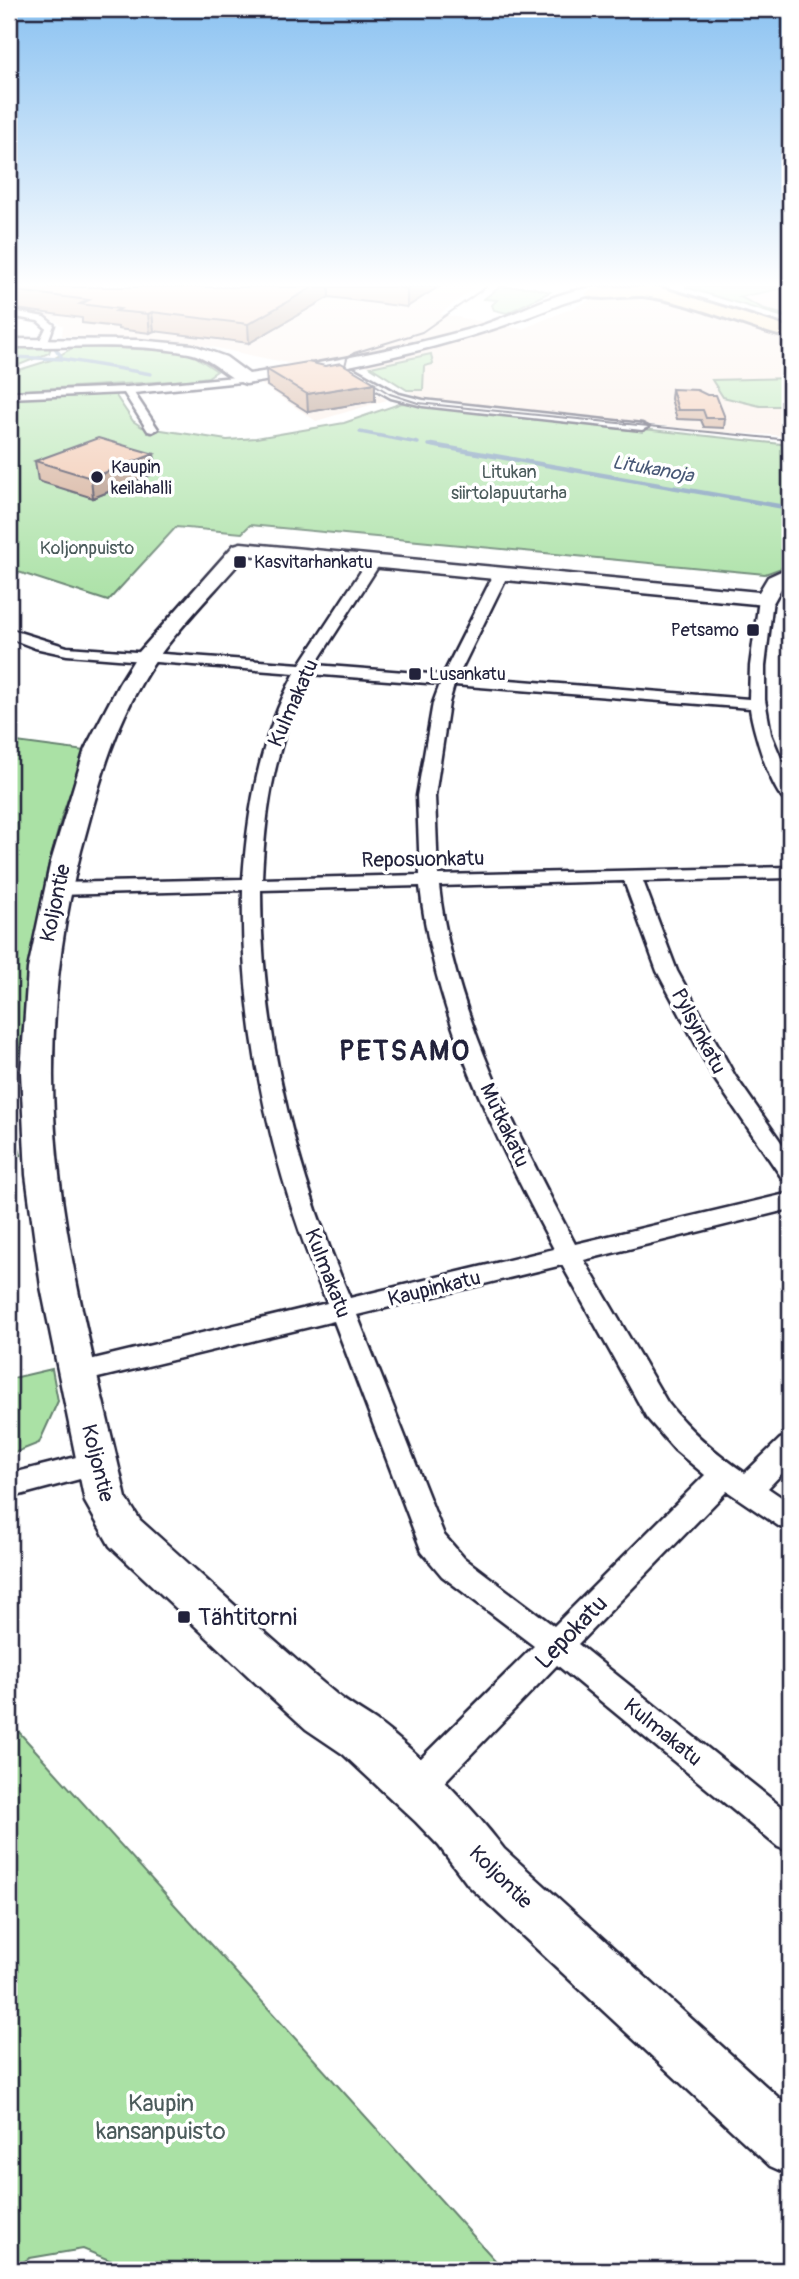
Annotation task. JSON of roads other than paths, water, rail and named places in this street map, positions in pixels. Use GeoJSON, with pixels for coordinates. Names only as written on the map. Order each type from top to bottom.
{"type":"FeatureCollection","features":[{"type":"Feature","properties":{"kind":"street"},"geometry":{"type":"LineString","coordinates":[[9,395],[48,393]]}},
{"type":"Feature","properties":{"kind":"street"},"geometry":{"type":"LineString","coordinates":[[129,393],[152,429]]}},
{"type":"Feature","properties":{"kind":"street"},"geometry":{"type":"LineString","coordinates":[[389,393],[428,403],[642,427]]}},
{"type":"Feature","properties":{"kind":"street","name":"Koljontie"},"geometry":{"type":"LineString","coordinates":[[374,562],[245,547],[147,657],[120,701],[97,749],[57,889],[43,969],[38,1017],[38,1108],[54,1250],[96,1464],[111,1513],[134,1542],[323,1713],[360,1738],[415,1788],[457,1828],[486,1867],[790,2146]]}},
{"type":"Feature","properties":{"kind":"street"},"geometry":{"type":"LineString","coordinates":[[374,562],[766,599]]}},
{"type":"Feature","properties":{"kind":"street","name":"Kulmakatu"},"geometry":{"type":"LineString","coordinates":[[374,562],[304,669],[271,748],[253,837],[250,928],[261,1048],[291,1170],[320,1254],[432,1543],[453,1567],[557,1646],[790,1835]]}},
{"type":"Feature","properties":{"kind":"street"},"geometry":{"type":"LineString","coordinates":[[790,573],[775,581],[766,599],[757,658],[757,704],[764,736],[790,799]]}},
{"type":"Feature","properties":{"kind":"street","name":"Mutkakatu"},"geometry":{"type":"LineString","coordinates":[[501,574],[448,680],[428,771],[425,839],[429,881],[436,928],[456,1001],[486,1086],[520,1159],[570,1255],[674,1434],[790,1518]]}},
{"type":"Feature","properties":{"kind":"street"},"geometry":{"type":"LineString","coordinates":[[9,633],[57,649],[757,704]]}},
{"type":"Feature","properties":{"kind":"street","name":"Reposuonkatu"},"geometry":{"type":"LineString","coordinates":[[57,889],[790,872]]}},
{"type":"Feature","properties":{"kind":"street","name":"Pylsynkatu"},"geometry":{"type":"LineString","coordinates":[[632,877],[666,970],[724,1079],[790,1172]]}},
{"type":"Feature","properties":{"kind":"street","name":"Kaupinkatu"},"geometry":{"type":"LineString","coordinates":[[77,1373],[790,1201]]}},
{"type":"Feature","properties":{"kind":"street","name":"Lepokatu"},"geometry":{"type":"LineString","coordinates":[[415,1788],[557,1646],[737,1481],[790,1447]]}},
{"type":"Feature","properties":{"kind":"street"},"geometry":{"type":"LineString","coordinates":[[9,1486],[96,1464]]}},
{"type":"Feature","properties":{"kind":"waterway","name":"Litukanoja"},"geometry":{"type":"LineString","coordinates":[[360,432],[418,443]]}},
{"type":"Feature","properties":{"kind":"waterway","name":"Litukanoja"},"geometry":{"type":"LineString","coordinates":[[429,445],[442,447]]}},
{"type":"Feature","properties":{"kind":"waterway","name":"Litukanoja"},"geometry":{"type":"LineString","coordinates":[[432,445],[790,508]]}},
{"type":"Feature","properties":{"kind":"tram line"},"geometry":{"type":"LineString","coordinates":[[389,393],[418,403],[790,440]]}},
{"type":"Feature","properties":{"kind":"place","name":"Kaupin keilahalli"},"geometry":{"type":"Point","coordinates":[97,477]}},
{"type":"Feature","properties":{"kind":"place","name":"Kasvitarhankatu"},"geometry":{"type":"Point","coordinates":[240,562]}},
{"type":"Feature","properties":{"kind":"place","name":"Petsamo"},"geometry":{"type":"Point","coordinates":[753,630]}},
{"type":"Feature","properties":{"kind":"place","name":"Lusankatu"},"geometry":{"type":"Point","coordinates":[415,674]}},
{"type":"Feature","properties":{"kind":"place","name":"Tähtitorni"},"geometry":{"type":"Point","coordinates":[184,1617]}},
{"type":"Feature","properties":{"kind":"district","name":"PETSAMO"},"geometry":{"type":"Point","coordinates":[405,1050]}},
{"type":"Feature","properties":{"kind":"park label","name":"Litukan siirtolapuutarha"},"geometry":{"type":"Point","coordinates":[509,482]}},
{"type":"Feature","properties":{"kind":"park label","name":"Koljonpuisto"},"geometry":{"type":"Point","coordinates":[87,548]}},
{"type":"Feature","properties":{"kind":"park label","name":"Kaupin kansanpuisto"},"geometry":{"type":"Point","coordinates":[161,2117]}}]}
